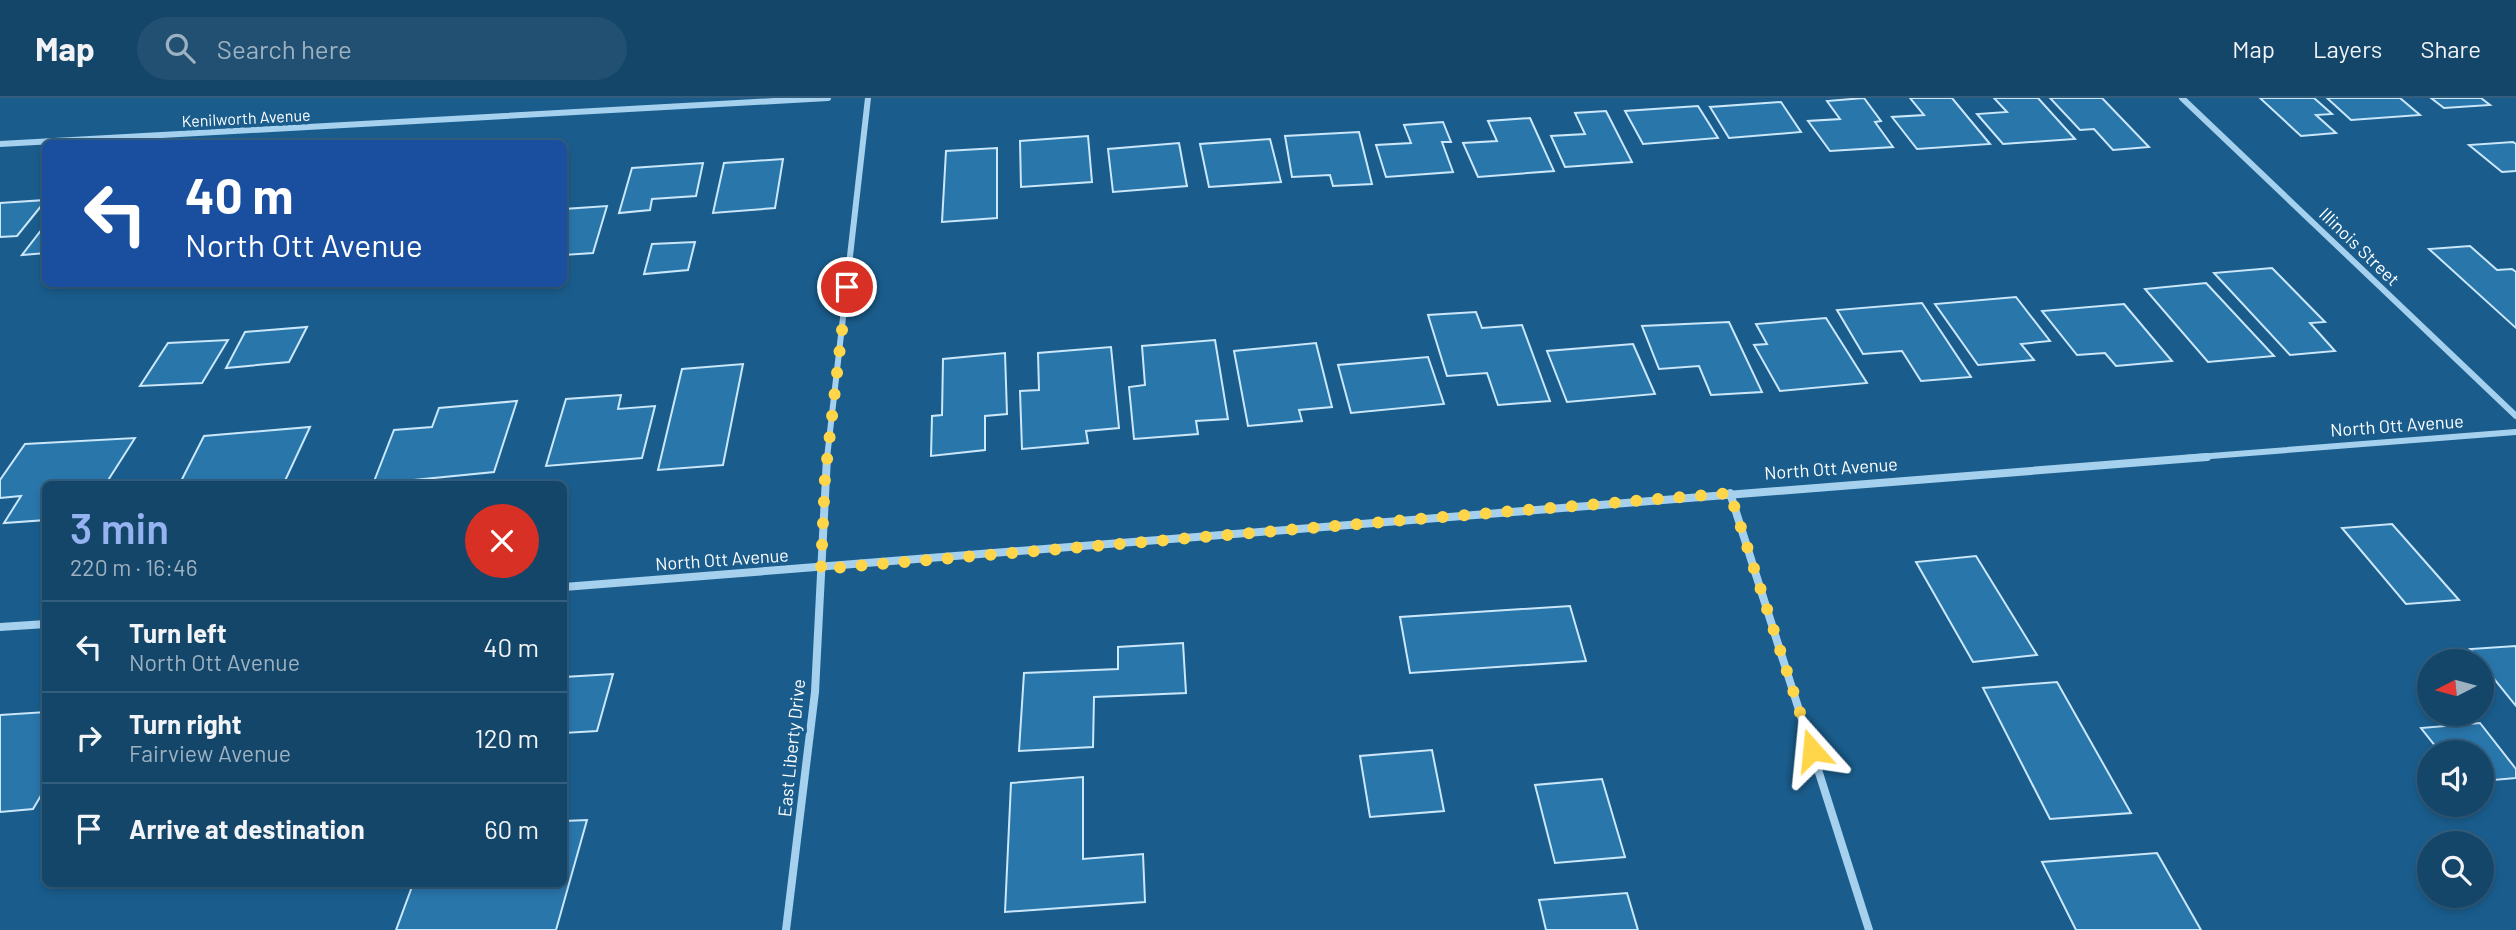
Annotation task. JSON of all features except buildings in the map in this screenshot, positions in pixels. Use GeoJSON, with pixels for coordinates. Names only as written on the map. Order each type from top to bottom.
{"type":"FeatureCollection","features":[{"type":"Feature","properties":{"kind":"street","name":"Kenilworth Avenue"},"geometry":{"type":"LineString","coordinates":[[72,140],[828,98]]}},
{"type":"Feature","properties":{"kind":"street","name":"East Liberty Drive"},"geometry":{"type":"LineString","coordinates":[[786,930],[816,692],[825,477],[868,98]]}},
{"type":"Feature","properties":{"kind":"street","name":"Illinois Street"},"geometry":{"type":"LineString","coordinates":[[2182,98],[2516,416]]}},
{"type":"Feature","properties":{"kind":"street","name":"Kenilworth Avenue"},"geometry":{"type":"LineString","coordinates":[[0,144],[42,142]]}},
{"type":"Feature","properties":{"kind":"street","name":"North Ott Avenue"},"geometry":{"type":"LineString","coordinates":[[567,587],[821,569],[1730,493],[2516,432]]}},
{"type":"Feature","properties":{"kind":"street"},"geometry":{"type":"LineString","coordinates":[[1730,493],[1869,930]]}},
{"type":"Feature","properties":{"kind":"street"},"geometry":{"type":"LineString","coordinates":[[0,628],[42,624]]}},
{"type":"Feature","properties":{"kind":"route"},"geometry":{"type":"LineString","coordinates":[[847,287],[825,477],[821,569],[1730,493],[1812,750]]}}]}
